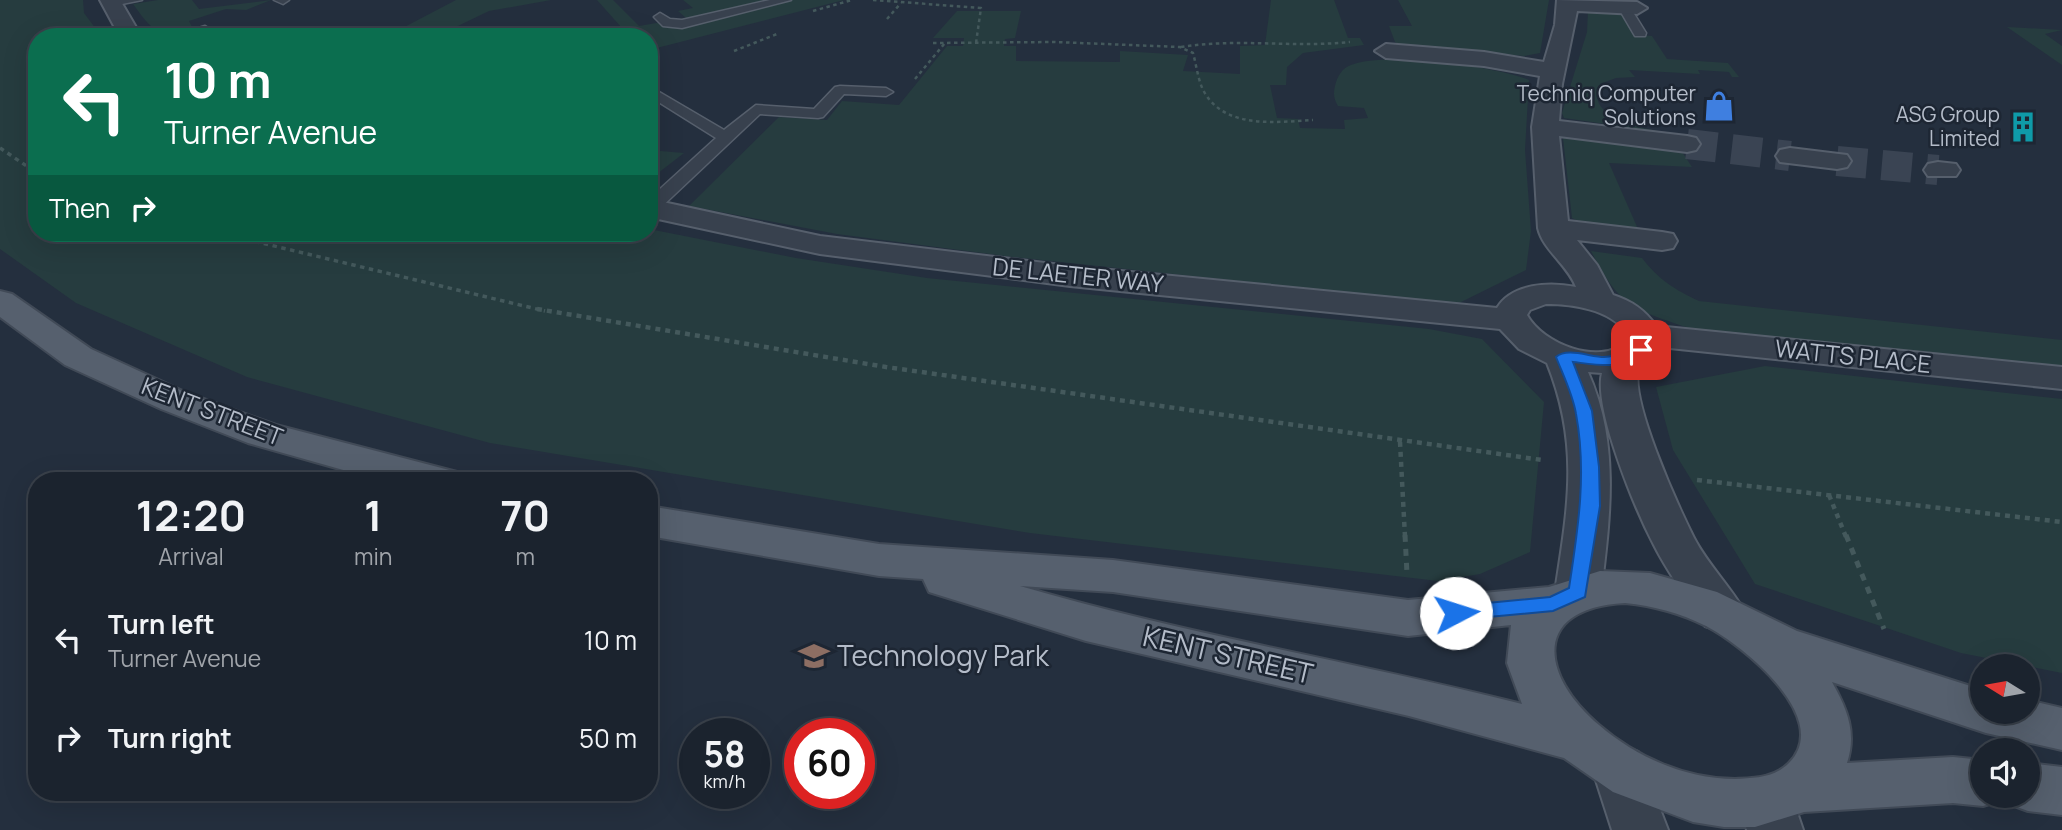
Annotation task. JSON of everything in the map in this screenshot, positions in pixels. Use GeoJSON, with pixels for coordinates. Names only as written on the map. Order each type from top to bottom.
{"type":"FeatureCollection","features":[{"type":"Feature","properties":{"kind":"main road","name":"KENT STREET"},"geometry":{"type":"LineString","coordinates":[[0,301],[78,357],[174,401],[262,434],[403,472]]}},
{"type":"Feature","properties":{"kind":"main road","name":"KENT STREET"},"geometry":{"type":"LineString","coordinates":[[658,523],[879,560],[1113,576],[1408,618],[1566,598],[1610,586],[1646,589],[1684,598],[1740,625]]}},
{"type":"Feature","properties":{"kind":"main road","name":"KENT STREET"},"geometry":{"type":"LineString","coordinates":[[879,560],[1086,623],[1409,696],[1599,754]]}},
{"type":"Feature","properties":{"kind":"main road"},"geometry":{"type":"LineString","coordinates":[[1566,598],[1535,623],[1529,648],[1530,662],[1540,692],[1550,708],[1599,754],[1643,781],[1696,798],[1779,806],[1953,780],[1970,782]]}},
{"type":"Feature","properties":{"kind":"main road"},"geometry":{"type":"LineString","coordinates":[[1740,625],[1909,691],[1970,708]]}},
{"type":"Feature","properties":{"kind":"main road"},"geometry":{"type":"LineString","coordinates":[[1740,625],[1806,683],[1824,718],[1826,743],[1819,765],[1779,806]]}},
{"type":"Feature","properties":{"kind":"main road"},"geometry":{"type":"LineString","coordinates":[[2039,724],[2062,729]]}},
{"type":"Feature","properties":{"kind":"main road"},"geometry":{"type":"LineString","coordinates":[[2040,788],[2062,790]]}},
{"type":"Feature","properties":{"kind":"street"},"geometry":{"type":"LineString","coordinates":[[110,2],[125,28]]}},
{"type":"Feature","properties":{"kind":"street"},"geometry":{"type":"LineString","coordinates":[[1543,294],[1540,282],[1547,266],[1545,247],[1554,233],[1544,141],[1545,127],[1548,93],[1563,40],[1567,2],[1630,8]]}},
{"type":"Feature","properties":{"kind":"street"},"geometry":{"type":"LineString","coordinates":[[1386,51],[1484,59],[1554,71]]}},
{"type":"Feature","properties":{"kind":"street"},"geometry":{"type":"LineString","coordinates":[[1545,127],[1686,144]]}},
{"type":"Feature","properties":{"kind":"street"},"geometry":{"type":"LineString","coordinates":[[1790,156],[1837,161]]}},
{"type":"Feature","properties":{"kind":"street","name":"DE LAETER WAY"},"geometry":{"type":"LineString","coordinates":[[658,210],[820,245],[1070,276],[1511,320]]}},
{"type":"Feature","properties":{"kind":"street"},"geometry":{"type":"LineString","coordinates":[[1554,233],[1662,241]]}},
{"type":"Feature","properties":{"kind":"street"},"geometry":{"type":"LineString","coordinates":[[1554,233],[1572,250],[1594,288],[1598,301]]}},
{"type":"Feature","properties":{"kind":"street"},"geometry":{"type":"LineString","coordinates":[[1511,320],[1511,311],[1517,303],[1543,294],[1569,294],[1598,301],[1629,316],[1634,347],[1618,384],[1646,474],[1675,544],[1740,625]]}},
{"type":"Feature","properties":{"kind":"street","name":"WATTS PLACE"},"geometry":{"type":"LineString","coordinates":[[1511,320],[1528,341],[1563,357],[1596,362],[1634,347],[2062,378]]}},
{"type":"Feature","properties":{"kind":"street"},"geometry":{"type":"LineString","coordinates":[[1563,357],[1584,411],[1591,506],[1566,598]]}},
{"type":"Feature","properties":{"kind":"street"},"geometry":{"type":"LineString","coordinates":[[1599,754],[1640,830]]}},
{"type":"Feature","properties":{"kind":"lane"},"geometry":{"type":"LineString","coordinates":[[110,2],[136,0]]}},
{"type":"Feature","properties":{"kind":"lane"},"geometry":{"type":"LineString","coordinates":[[728,0],[741,10]]}},
{"type":"Feature","properties":{"kind":"lane"},"geometry":{"type":"LineString","coordinates":[[660,17],[667,23],[682,24],[785,0]]}},
{"type":"Feature","properties":{"kind":"lane"},"geometry":{"type":"LineString","coordinates":[[1630,8],[1640,33]]}},
{"type":"Feature","properties":{"kind":"lane"},"geometry":{"type":"LineString","coordinates":[[658,201],[756,109],[818,114],[840,90],[886,92]]}},
{"type":"Feature","properties":{"kind":"lane"},"geometry":{"type":"LineString","coordinates":[[658,96],[726,138]]}},
{"type":"Feature","properties":{"kind":"path"},"geometry":{"type":"LineString","coordinates":[[873,0],[981,8],[976,43]]}},
{"type":"Feature","properties":{"kind":"path"},"geometry":{"type":"LineString","coordinates":[[887,19],[901,3]]}},
{"type":"Feature","properties":{"kind":"path"},"geometry":{"type":"LineString","coordinates":[[933,43],[1180,47],[1205,43],[1320,45],[1358,42]]}},
{"type":"Feature","properties":{"kind":"path"},"geometry":{"type":"LineString","coordinates":[[886,92],[903,94],[945,43]]}},
{"type":"Feature","properties":{"kind":"path"},"geometry":{"type":"LineString","coordinates":[[1180,47],[1193,53],[1205,95],[1217,110],[1269,122],[1314,120]]}},
{"type":"Feature","properties":{"kind":"path"},"geometry":{"type":"LineString","coordinates":[[908,70],[922,71]]}},
{"type":"Feature","properties":{"kind":"path"},"geometry":{"type":"LineString","coordinates":[[0,148],[28,167]]}},
{"type":"Feature","properties":{"kind":"path"},"geometry":{"type":"LineString","coordinates":[[258,242],[559,314],[886,368],[1590,467]]}},
{"type":"Feature","properties":{"kind":"path"},"geometry":{"type":"LineString","coordinates":[[1400,442],[1407,530],[1408,618]]}},
{"type":"Feature","properties":{"kind":"path"},"geometry":{"type":"LineString","coordinates":[[1646,474],[2062,522]]}},
{"type":"Feature","properties":{"kind":"green space"},"geometry":{"type":"Polygon","coordinates":[[[0,0],[83,0],[84,13],[95,28],[28,28],[28,242],[658,242],[658,231],[796,258],[927,278],[1429,329],[1482,339],[1544,402],[1530,552],[1480,574],[1438,581],[1030,533],[490,443],[247,377],[76,303],[0,249],[0,0]]]}},
{"type":"Feature","properties":{"kind":"green space"},"geometry":{"type":"Polygon","coordinates":[[[158,0],[192,0],[199,9],[271,0],[246,10],[226,9],[189,21],[192,27],[187,28],[154,28],[133,4],[158,0]]]}},
{"type":"Feature","properties":{"kind":"green space"},"geometry":{"type":"Polygon","coordinates":[[[456,0],[551,0],[489,11],[454,28],[403,28],[456,0]]]}},
{"type":"Feature","properties":{"kind":"green space"},"geometry":{"type":"Polygon","coordinates":[[[597,0],[613,0],[639,26],[686,18],[678,11],[693,8],[683,0],[844,0],[658,48],[658,28],[622,28],[597,0]]]}},
{"type":"Feature","properties":{"kind":"green space"},"geometry":{"type":"Polygon","coordinates":[[[1271,0],[1334,0],[1348,38],[1360,38],[1364,45],[1303,53],[1287,67],[1286,85],[1270,85],[1277,118],[1298,119],[1300,128],[1345,129],[1344,120],[1368,118],[1364,108],[1338,106],[1334,94],[1337,79],[1348,66],[1367,61],[1413,60],[1467,65],[1529,80],[1525,150],[1531,231],[1526,270],[1457,304],[1013,257],[837,234],[689,206],[779,117],[827,120],[842,101],[899,105],[947,46],[963,46],[964,38],[933,38],[957,11],[1021,11],[1015,38],[1005,39],[1004,46],[1016,46],[1016,61],[1120,62],[1120,51],[1188,55],[1183,71],[1240,74],[1240,46],[1265,45],[1271,0]]]}},
{"type":"Feature","properties":{"kind":"green space"},"geometry":{"type":"Polygon","coordinates":[[[1398,0],[1549,0],[1540,53],[1524,56],[1400,45],[1395,42],[1389,26],[1412,26],[1398,0]]]}},
{"type":"Feature","properties":{"kind":"green space"},"geometry":{"type":"Polygon","coordinates":[[[1620,10],[1634,35],[1652,36],[1667,59],[1728,63],[1739,77],[1732,77],[1729,72],[1698,70],[1700,74],[1629,70],[1635,77],[1616,78],[1600,84],[1611,88],[1601,91],[1597,97],[1601,107],[1609,114],[1632,125],[1682,135],[1564,118],[1562,113],[1587,32],[1588,11],[1620,10]]]}},
{"type":"Feature","properties":{"kind":"green space"},"geometry":{"type":"Polygon","coordinates":[[[2007,27],[2062,30],[2045,34],[2062,46],[2062,65],[2007,27]]]}},
{"type":"Feature","properties":{"kind":"green space"},"geometry":{"type":"Polygon","coordinates":[[[1563,138],[1682,152],[1692,167],[1609,163],[1638,229],[1580,222],[1572,218],[1563,138]]]}},
{"type":"Feature","properties":{"kind":"green space"},"geometry":{"type":"Polygon","coordinates":[[[658,151],[684,153],[658,173],[658,151]]]}},
{"type":"Feature","properties":{"kind":"green space"},"geometry":{"type":"Polygon","coordinates":[[[1591,251],[1642,258],[1668,283],[1699,301],[2062,340],[2062,368],[1691,329],[1630,304],[1611,285],[1591,251]]]}},
{"type":"Feature","properties":{"kind":"green space"},"geometry":{"type":"Polygon","coordinates":[[[1765,366],[2062,399],[2062,673],[2040,669],[2040,654],[1961,653],[1755,584],[1673,450],[1656,387],[1765,366]]]}},
{"type":"Feature","properties":{"kind":"tunnel"},"geometry":{"type":"LineString","coordinates":[[1687,144],[1790,156]]}},
{"type":"Feature","properties":{"kind":"tunnel"},"geometry":{"type":"LineString","coordinates":[[1837,161],[1938,170]]}},
{"type":"Feature","properties":{"kind":"place","name":"Techniq Computer Solutions"},"geometry":{"type":"Point","coordinates":[1719,106]}},
{"type":"Feature","properties":{"kind":"place","name":"ASG Group Limited"},"geometry":{"type":"Point","coordinates":[2023,127]}},
{"type":"Feature","properties":{"kind":"place","name":"Technology Park"},"geometry":{"type":"Point","coordinates":[814,656]}},
{"type":"Feature","properties":{"kind":"route"},"geometry":{"type":"LineString","coordinates":[[1456,613],[1553,604],[1578,592],[1591,506],[1590,467],[1584,411],[1563,357],[1605,362],[1631,357],[1641,350]]}}]}
